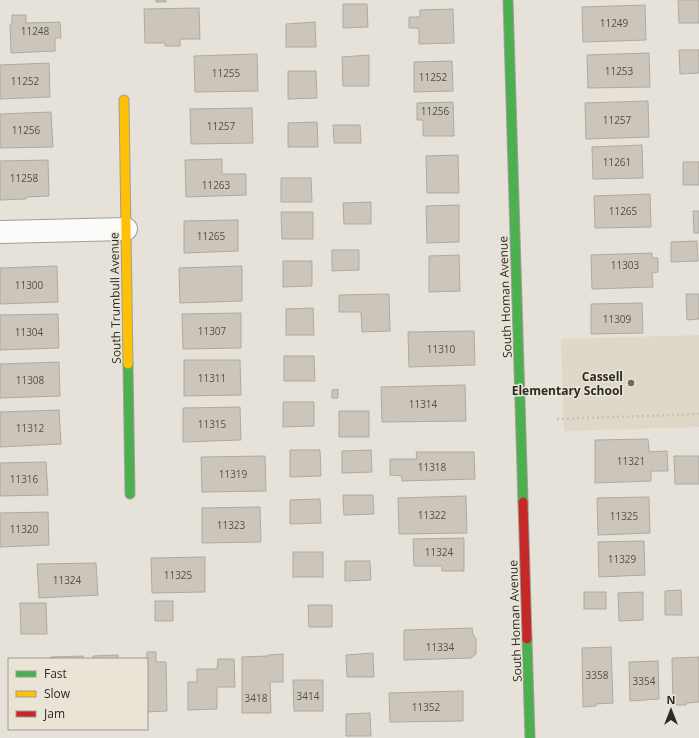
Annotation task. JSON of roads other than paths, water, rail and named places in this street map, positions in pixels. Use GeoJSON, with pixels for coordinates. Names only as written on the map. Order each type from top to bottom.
{"type":"FeatureCollection","features":[{"type":"Feature","properties":{"kind":"street","name":"South Homan Avenue"},"geometry":{"type":"LineString","coordinates":[[508,0],[530,738]]}},
{"type":"Feature","properties":{"kind":"street","name":"South Trumbull Avenue"},"geometry":{"type":"LineString","coordinates":[[124,100],[130,494]]}},
{"type":"Feature","properties":{"kind":"street"},"geometry":{"type":"LineString","coordinates":[[0,232],[126,229]]}},
{"type":"Feature","properties":{"kind":"place","name":"Cassell Elementary School"},"geometry":{"type":"Point","coordinates":[631,383]}}]}
